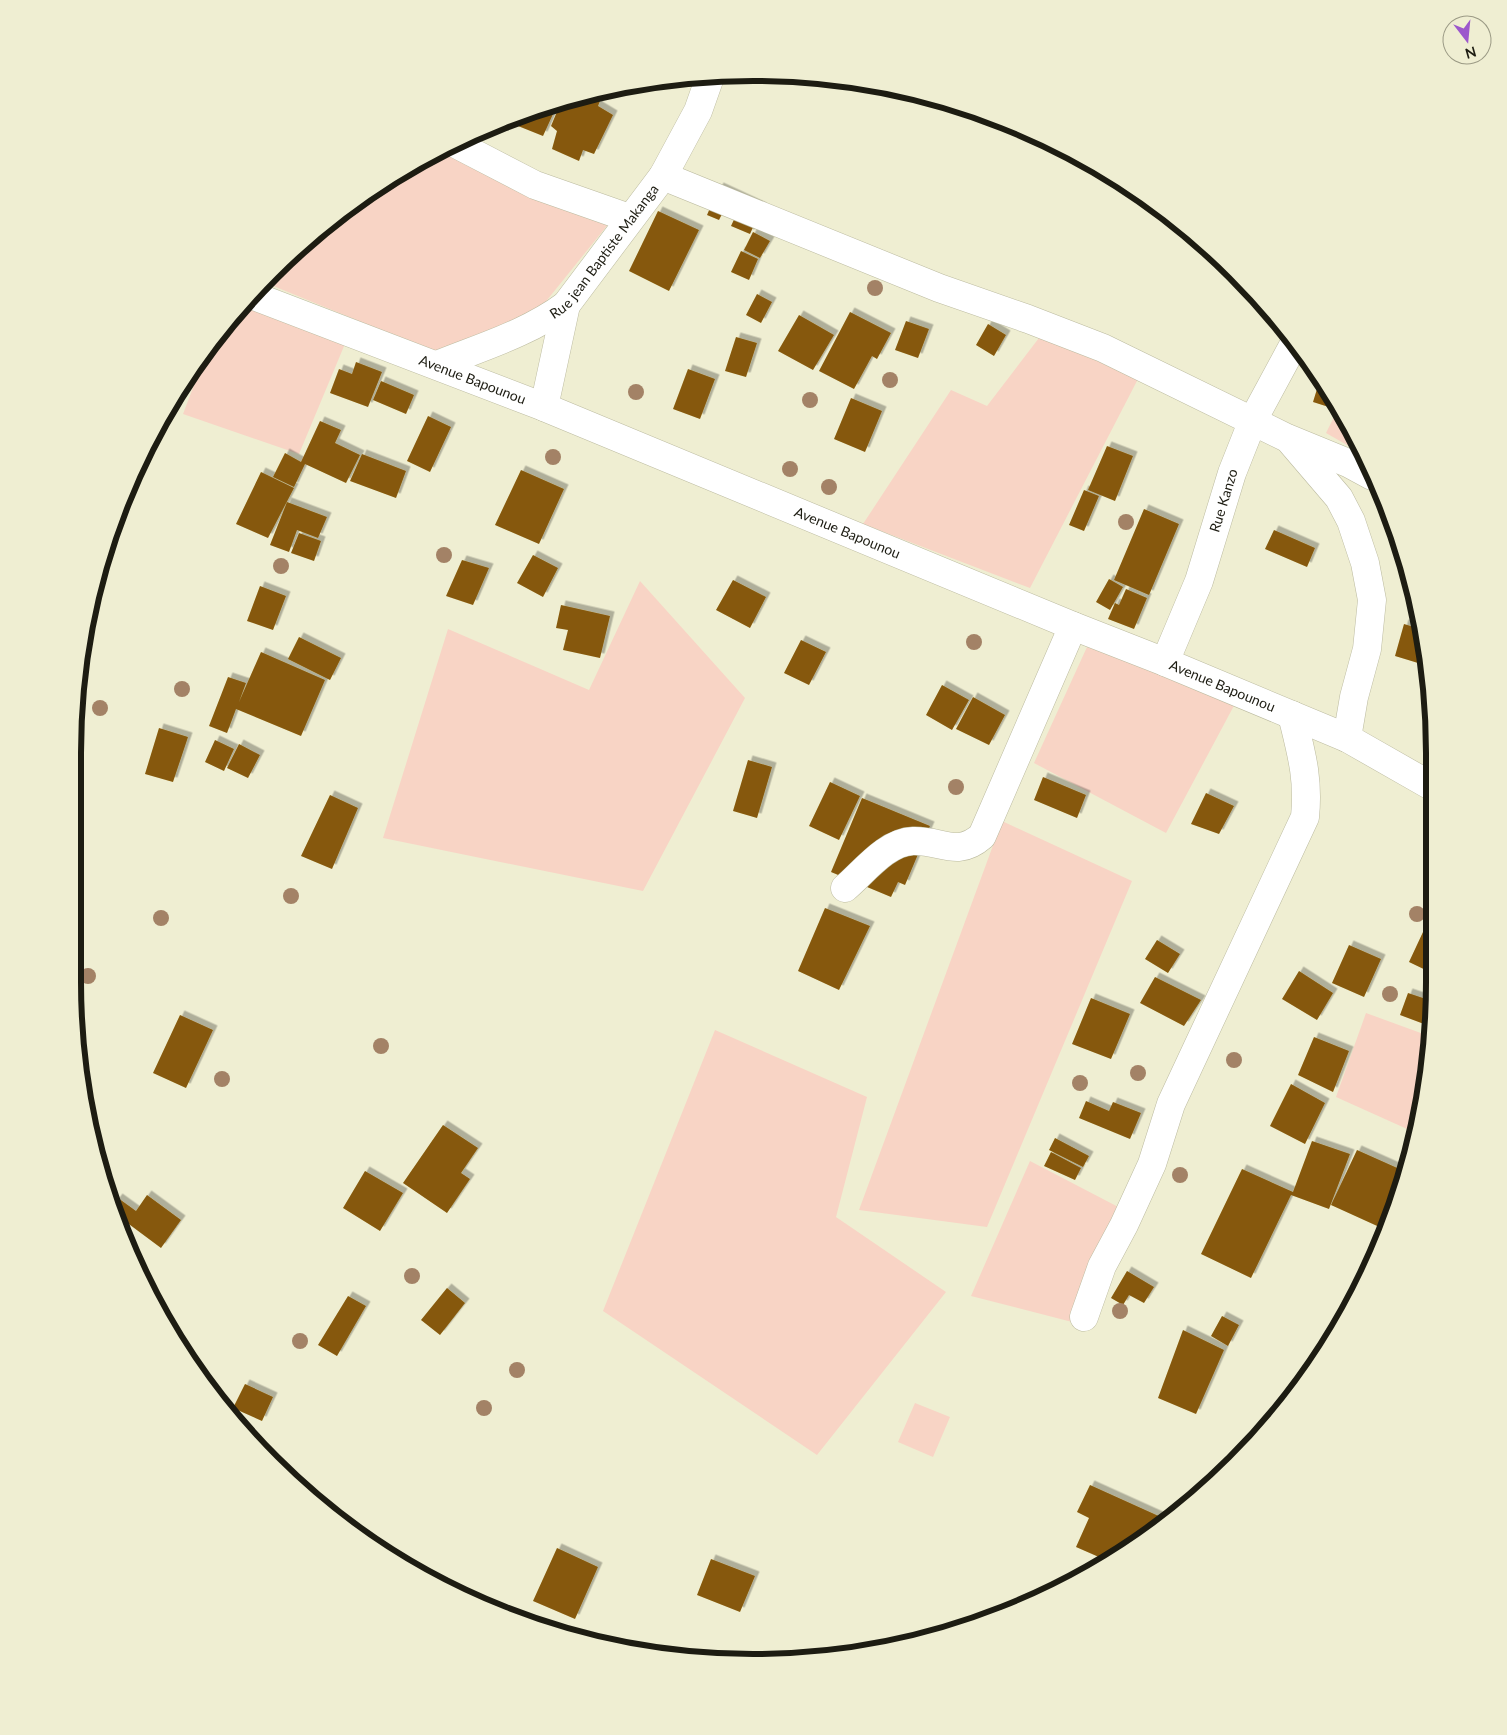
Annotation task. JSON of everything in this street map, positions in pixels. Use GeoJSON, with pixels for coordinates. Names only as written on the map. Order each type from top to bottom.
{"type":"FeatureCollection","features":[{"type":"Feature","properties":{"kind":"street","name":"Rue jean Baptiste Makanga"},"geometry":{"type":"LineString","coordinates":[[437,365],[523,332],[544,321],[566,305],[629,218],[663,176],[698,110],[708,83]]}},
{"type":"Feature","properties":{"kind":"street"},"geometry":{"type":"LineString","coordinates":[[463,148],[535,185],[629,218]]}},
{"type":"Feature","properties":{"kind":"street"},"geometry":{"type":"LineString","coordinates":[[663,176],[939,288],[1028,318],[1104,348],[1287,438],[1363,471]]}},
{"type":"Feature","properties":{"kind":"street","name":"Avenue Bapounou"},"geometry":{"type":"LineString","coordinates":[[259,298],[437,365],[544,408],[1073,626],[1165,662],[1347,738],[1426,782]]}},
{"type":"Feature","properties":{"kind":"street"},"geometry":{"type":"LineString","coordinates":[[544,408],[566,305]]}},
{"type":"Feature","properties":{"kind":"street","name":"Rue Kanzo"},"geometry":{"type":"LineString","coordinates":[[1165,662],[1200,581],[1232,473],[1253,420],[1291,350]]}},
{"type":"Feature","properties":{"kind":"street"},"geometry":{"type":"LineString","coordinates":[[1287,438],[1339,498],[1351,520],[1367,572],[1372,600],[1367,649],[1354,697],[1347,738]]}},
{"type":"Feature","properties":{"kind":"street"},"geometry":{"type":"LineString","coordinates":[[845,888],[890,848],[913,841],[960,848],[972,845],[982,836],[1073,626]]}},
{"type":"Feature","properties":{"kind":"street"},"geometry":{"type":"LineString","coordinates":[[1084,1317],[1102,1266],[1124,1225],[1152,1164],[1171,1104],[1306,817],[1308,790],[1304,762],[1292,715]]}},
{"type":"Feature","properties":{"kind":"shaded area"},"geometry":{"type":"Polygon","coordinates":[[[451,154],[610,222],[535,315],[437,353],[271,285],[310,248],[344,220],[417,171],[451,154]]]}},
{"type":"Feature","properties":{"kind":"shaded area"},"geometry":{"type":"Polygon","coordinates":[[[255,302],[347,339],[299,454],[183,414],[197,377],[220,344],[255,302]]]}},
{"type":"Feature","properties":{"kind":"shaded area"},"geometry":{"type":"Polygon","coordinates":[[[1042,334],[1139,377],[1030,588],[863,524],[951,390],[987,406],[1042,334]]]}},
{"type":"Feature","properties":{"kind":"shaded area"},"geometry":{"type":"Polygon","coordinates":[[[1335,415],[1352,448],[1326,433],[1335,415]]]}},
{"type":"Feature","properties":{"kind":"shaded area"},"geometry":{"type":"Polygon","coordinates":[[[640,581],[745,698],[643,891],[383,838],[448,629],[589,690],[640,581]]]}},
{"type":"Feature","properties":{"kind":"shaded area"},"geometry":{"type":"Polygon","coordinates":[[[1087,647],[1237,700],[1166,833],[1034,763],[1087,647]]]}},
{"type":"Feature","properties":{"kind":"shaded area"},"geometry":{"type":"Polygon","coordinates":[[[1002,821],[1132,881],[987,1227],[859,1210],[1002,821]]]}},
{"type":"Feature","properties":{"kind":"shaded area"},"geometry":{"type":"Polygon","coordinates":[[[1366,1013],[1423,1034],[1420,1069],[1409,1130],[1336,1097],[1366,1013]]]}},
{"type":"Feature","properties":{"kind":"shaded area"},"geometry":{"type":"Polygon","coordinates":[[[715,1030],[867,1097],[836,1217],[946,1292],[817,1455],[603,1311],[715,1030]]]}},
{"type":"Feature","properties":{"kind":"shaded area"},"geometry":{"type":"Polygon","coordinates":[[[1030,1161],[1126,1211],[1076,1323],[971,1296],[1030,1161]]]}},
{"type":"Feature","properties":{"kind":"shaded area"},"geometry":{"type":"Polygon","coordinates":[[[915,1403],[950,1417],[933,1457],[898,1442],[915,1403]]]}},
{"type":"Feature","properties":{"kind":"building"},"geometry":{"type":"Polygon","coordinates":[[[601,99],[598,106],[613,115],[594,154],[583,150],[579,161],[552,149],[557,131],[551,126],[557,111],[601,99]]]}},
{"type":"Feature","properties":{"kind":"building"},"geometry":{"type":"Polygon","coordinates":[[[554,112],[543,136],[515,125],[554,112]]]}},
{"type":"Feature","properties":{"kind":"building"},"geometry":{"type":"Polygon","coordinates":[[[719,187],[762,207],[750,234],[731,226],[738,211],[726,206],[719,220],[707,215],[719,187]]]}},
{"type":"Feature","properties":{"kind":"building"},"geometry":{"type":"Polygon","coordinates":[[[658,211],[699,230],[669,291],[629,271],[658,211]]]}},
{"type":"Feature","properties":{"kind":"building"},"geometry":{"type":"Polygon","coordinates":[[[753,232],[770,241],[760,258],[744,250],[753,232]]]}},
{"type":"Feature","properties":{"kind":"building"},"geometry":{"type":"Polygon","coordinates":[[[741,251],[758,259],[749,280],[731,272],[741,251]]]}},
{"type":"Feature","properties":{"kind":"building"},"geometry":{"type":"Polygon","coordinates":[[[757,294],[772,302],[761,323],[746,315],[757,294]]]}},
{"type":"Feature","properties":{"kind":"building"},"geometry":{"type":"Polygon","coordinates":[[[850,312],[891,333],[877,359],[872,356],[854,389],[819,371],[850,312]]]}},
{"type":"Feature","properties":{"kind":"building"},"geometry":{"type":"Polygon","coordinates":[[[799,315],[834,335],[813,370],[778,351],[799,315]]]}},
{"type":"Feature","properties":{"kind":"building"},"geometry":{"type":"Polygon","coordinates":[[[906,321],[929,329],[918,358],[895,350],[906,321]]]}},
{"type":"Feature","properties":{"kind":"building"},"geometry":{"type":"Polygon","coordinates":[[[988,324],[1006,335],[994,356],[976,345],[988,324]]]}},
{"type":"Feature","properties":{"kind":"building"},"geometry":{"type":"Polygon","coordinates":[[[736,337],[757,343],[746,377],[725,371],[736,337]]]}},
{"type":"Feature","properties":{"kind":"building"},"geometry":{"type":"Polygon","coordinates":[[[356,362],[382,372],[368,407],[330,393],[339,369],[352,374],[356,362]]]}},
{"type":"Feature","properties":{"kind":"building"},"geometry":{"type":"Polygon","coordinates":[[[688,369],[715,379],[700,419],[673,409],[688,369]]]}},
{"type":"Feature","properties":{"kind":"building"},"geometry":{"type":"Polygon","coordinates":[[[381,381],[414,395],[406,414],[373,400],[381,381]]]}},
{"type":"Feature","properties":{"kind":"building"},"geometry":{"type":"Polygon","coordinates":[[[1318,389],[1330,407],[1313,402],[1318,389]]]}},
{"type":"Feature","properties":{"kind":"building"},"geometry":{"type":"Polygon","coordinates":[[[851,398],[882,411],[865,452],[834,439],[851,398]]]}},
{"type":"Feature","properties":{"kind":"building"},"geometry":{"type":"Polygon","coordinates":[[[428,416],[451,427],[430,472],[407,461],[428,416]]]}},
{"type":"Feature","properties":{"kind":"building"},"geometry":{"type":"Polygon","coordinates":[[[320,421],[341,430],[335,443],[360,455],[346,483],[305,464],[294,487],[273,477],[285,453],[301,462],[320,421]]]}},
{"type":"Feature","properties":{"kind":"building"},"geometry":{"type":"Polygon","coordinates":[[[1107,446],[1133,456],[1115,501],[1088,490],[1107,446]]]}},
{"type":"Feature","properties":{"kind":"building"},"geometry":{"type":"Polygon","coordinates":[[[362,454],[406,471],[396,498],[350,481],[362,454]]]}},
{"type":"Feature","properties":{"kind":"building"},"geometry":{"type":"Polygon","coordinates":[[[521,470],[564,489],[539,544],[495,525],[521,470]]]}},
{"type":"Feature","properties":{"kind":"building"},"geometry":{"type":"Polygon","coordinates":[[[261,472],[294,488],[268,538],[236,524],[261,472]]]}},
{"type":"Feature","properties":{"kind":"building"},"geometry":{"type":"Polygon","coordinates":[[[1084,490],[1099,496],[1084,531],[1069,525],[1084,490]]]}},
{"type":"Feature","properties":{"kind":"building"},"geometry":{"type":"Polygon","coordinates":[[[287,502],[327,517],[318,538],[297,530],[289,552],[270,545],[287,502]]]}},
{"type":"Feature","properties":{"kind":"building"},"geometry":{"type":"Polygon","coordinates":[[[1144,509],[1179,524],[1149,595],[1114,580],[1144,509]]]}},
{"type":"Feature","properties":{"kind":"building"},"geometry":{"type":"Polygon","coordinates":[[[1274,530],[1315,548],[1307,567],[1265,549],[1274,530]]]}},
{"type":"Feature","properties":{"kind":"building"},"geometry":{"type":"Polygon","coordinates":[[[299,533],[321,541],[314,561],[291,553],[299,533]]]}},
{"type":"Feature","properties":{"kind":"building"},"geometry":{"type":"Polygon","coordinates":[[[533,555],[558,568],[543,597],[517,583],[533,555]]]}},
{"type":"Feature","properties":{"kind":"building"},"geometry":{"type":"Polygon","coordinates":[[[462,560],[489,568],[473,605],[446,596],[462,560]]]}},
{"type":"Feature","properties":{"kind":"building"},"geometry":{"type":"Polygon","coordinates":[[[1109,579],[1123,587],[1110,610],[1096,602],[1109,579]]]}},
{"type":"Feature","properties":{"kind":"building"},"geometry":{"type":"Polygon","coordinates":[[[733,580],[766,597],[750,628],[716,610],[733,580]]]}},
{"type":"Feature","properties":{"kind":"building"},"geometry":{"type":"Polygon","coordinates":[[[260,586],[286,596],[273,630],[247,621],[260,586]]]}},
{"type":"Feature","properties":{"kind":"building"},"geometry":{"type":"Polygon","coordinates":[[[1126,589],[1147,598],[1134,629],[1108,619],[1115,603],[1119,605],[1126,589]]]}},
{"type":"Feature","properties":{"kind":"building"},"geometry":{"type":"Polygon","coordinates":[[[561,605],[610,616],[600,658],[563,650],[568,630],[556,628],[561,605]]]}},
{"type":"Feature","properties":{"kind":"building"},"geometry":{"type":"Polygon","coordinates":[[[1404,624],[1414,627],[1418,663],[1395,656],[1404,624]]]}},
{"type":"Feature","properties":{"kind":"building"},"geometry":{"type":"Polygon","coordinates":[[[299,637],[341,658],[330,680],[288,659],[299,637]]]}},
{"type":"Feature","properties":{"kind":"building"},"geometry":{"type":"Polygon","coordinates":[[[801,640],[826,652],[809,685],[784,673],[801,640]]]}},
{"type":"Feature","properties":{"kind":"building"},"geometry":{"type":"Polygon","coordinates":[[[261,652],[325,680],[301,736],[236,709],[227,733],[209,726],[228,677],[246,683],[239,702],[261,652]]]}},
{"type":"Feature","properties":{"kind":"building"},"geometry":{"type":"Polygon","coordinates":[[[942,685],[969,700],[952,730],[926,715],[942,685]]]}},
{"type":"Feature","properties":{"kind":"building"},"geometry":{"type":"Polygon","coordinates":[[[973,697],[1005,715],[989,745],[956,729],[973,697]]]}},
{"type":"Feature","properties":{"kind":"building"},"geometry":{"type":"Polygon","coordinates":[[[159,728],[188,737],[173,782],[145,774],[159,728]]]}},
{"type":"Feature","properties":{"kind":"building"},"geometry":{"type":"Polygon","coordinates":[[[215,740],[234,749],[224,771],[205,762],[215,740]]]}},
{"type":"Feature","properties":{"kind":"building"},"geometry":{"type":"Polygon","coordinates":[[[239,744],[260,755],[248,778],[227,768],[239,744]]]}},
{"type":"Feature","properties":{"kind":"building"},"geometry":{"type":"Polygon","coordinates":[[[748,760],[772,767],[757,818],[733,811],[748,760]]]}},
{"type":"Feature","properties":{"kind":"building"},"geometry":{"type":"Polygon","coordinates":[[[1043,777],[1086,795],[1077,818],[1034,800],[1043,777]]]}},
{"type":"Feature","properties":{"kind":"building"},"geometry":{"type":"Polygon","coordinates":[[[830,782],[860,796],[839,840],[809,826],[830,782]]]}},
{"type":"Feature","properties":{"kind":"building"},"geometry":{"type":"Polygon","coordinates":[[[1206,793],[1234,806],[1219,834],[1191,824],[1206,793]]]}},
{"type":"Feature","properties":{"kind":"building"},"geometry":{"type":"Polygon","coordinates":[[[330,795],[358,808],[332,869],[301,856],[330,795]]]}},
{"type":"Feature","properties":{"kind":"building"},"geometry":{"type":"Polygon","coordinates":[[[862,798],[930,826],[905,885],[898,882],[891,897],[831,872],[862,798]]]}},
{"type":"Feature","properties":{"kind":"building"},"geometry":{"type":"Polygon","coordinates":[[[825,908],[870,926],[839,990],[798,971],[825,908]]]}},
{"type":"Feature","properties":{"kind":"building"},"geometry":{"type":"Polygon","coordinates":[[[1423,932],[1426,934],[1426,970],[1409,962],[1423,932]]]}},
{"type":"Feature","properties":{"kind":"building"},"geometry":{"type":"Polygon","coordinates":[[[1157,940],[1180,954],[1168,973],[1145,959],[1157,940]]]}},
{"type":"Feature","properties":{"kind":"building"},"geometry":{"type":"Polygon","coordinates":[[[1349,945],[1381,959],[1364,997],[1332,983],[1349,945]]]}},
{"type":"Feature","properties":{"kind":"building"},"geometry":{"type":"Polygon","coordinates":[[[1299,971],[1333,993],[1317,1020],[1282,999],[1299,971]]]}},
{"type":"Feature","properties":{"kind":"building"},"geometry":{"type":"Polygon","coordinates":[[[1155,977],[1201,1000],[1184,1026],[1140,1003],[1155,977]]]}},
{"type":"Feature","properties":{"kind":"building"},"geometry":{"type":"Polygon","coordinates":[[[1408,993],[1425,999],[1424,1024],[1400,1015],[1408,993]]]}},
{"type":"Feature","properties":{"kind":"building"},"geometry":{"type":"Polygon","coordinates":[[[1091,998],[1130,1014],[1111,1059],[1072,1044],[1091,998]]]}},
{"type":"Feature","properties":{"kind":"building"},"geometry":{"type":"Polygon","coordinates":[[[180,1015],[213,1030],[186,1088],[153,1073],[180,1015]]]}},
{"type":"Feature","properties":{"kind":"building"},"geometry":{"type":"Polygon","coordinates":[[[1314,1037],[1349,1051],[1333,1092],[1298,1075],[1314,1037]]]}},
{"type":"Feature","properties":{"kind":"building"},"geometry":{"type":"Polygon","coordinates":[[[1291,1084],[1325,1103],[1305,1144],[1270,1126],[1291,1084]]]}},
{"type":"Feature","properties":{"kind":"building"},"geometry":{"type":"Polygon","coordinates":[[[1086,1101],[1109,1111],[1113,1102],[1141,1113],[1130,1139],[1079,1118],[1086,1101]]]}},
{"type":"Feature","properties":{"kind":"building"},"geometry":{"type":"Polygon","coordinates":[[[443,1125],[478,1148],[461,1173],[470,1179],[447,1213],[403,1183],[443,1125]]]}},
{"type":"Feature","properties":{"kind":"building"},"geometry":{"type":"Polygon","coordinates":[[[1055,1138],[1089,1156],[1083,1167],[1049,1150],[1055,1138]]]}},
{"type":"Feature","properties":{"kind":"building"},"geometry":{"type":"Polygon","coordinates":[[[1312,1141],[1350,1154],[1329,1209],[1291,1195],[1251,1278],[1201,1254],[1242,1169],[1293,1192],[1312,1141]]]}},
{"type":"Feature","properties":{"kind":"building"},"geometry":{"type":"Polygon","coordinates":[[[1357,1150],[1399,1169],[1379,1227],[1331,1205],[1357,1150]]]}},
{"type":"Feature","properties":{"kind":"building"},"geometry":{"type":"Polygon","coordinates":[[[1051,1152],[1081,1168],[1075,1180],[1044,1166],[1051,1152]]]}},
{"type":"Feature","properties":{"kind":"building"},"geometry":{"type":"Polygon","coordinates":[[[365,1171],[403,1193],[380,1231],[343,1208],[365,1171]]]}},
{"type":"Feature","properties":{"kind":"building"},"geometry":{"type":"Polygon","coordinates":[[[147,1195],[181,1220],[161,1248],[126,1222],[117,1199],[136,1211],[147,1195]]]}},
{"type":"Feature","properties":{"kind":"building"},"geometry":{"type":"Polygon","coordinates":[[[1127,1271],[1154,1287],[1144,1303],[1129,1295],[1123,1305],[1111,1298],[1127,1271]]]}},
{"type":"Feature","properties":{"kind":"building"},"geometry":{"type":"Polygon","coordinates":[[[447,1288],[465,1303],[440,1335],[421,1320],[447,1288]]]}},
{"type":"Feature","properties":{"kind":"building"},"geometry":{"type":"Polygon","coordinates":[[[348,1296],[366,1306],[337,1356],[318,1345],[348,1296]]]}},
{"type":"Feature","properties":{"kind":"building"},"geometry":{"type":"Polygon","coordinates":[[[1222,1316],[1239,1325],[1228,1346],[1211,1336],[1222,1316]]]}},
{"type":"Feature","properties":{"kind":"building"},"geometry":{"type":"Polygon","coordinates":[[[1183,1330],[1224,1350],[1196,1414],[1158,1398],[1183,1330]]]}},
{"type":"Feature","properties":{"kind":"building"},"geometry":{"type":"Polygon","coordinates":[[[245,1384],[273,1397],[262,1421],[233,1407],[245,1384]]]}},
{"type":"Feature","properties":{"kind":"building"},"geometry":{"type":"Polygon","coordinates":[[[1090,1485],[1160,1517],[1100,1558],[1076,1547],[1089,1518],[1077,1512],[1090,1485]]]}},
{"type":"Feature","properties":{"kind":"building"},"geometry":{"type":"Polygon","coordinates":[[[557,1548],[598,1567],[575,1619],[533,1601],[557,1548]]]}},
{"type":"Feature","properties":{"kind":"building"},"geometry":{"type":"Polygon","coordinates":[[[711,1559],[755,1576],[740,1612],[697,1595],[711,1559]]]}}]}
